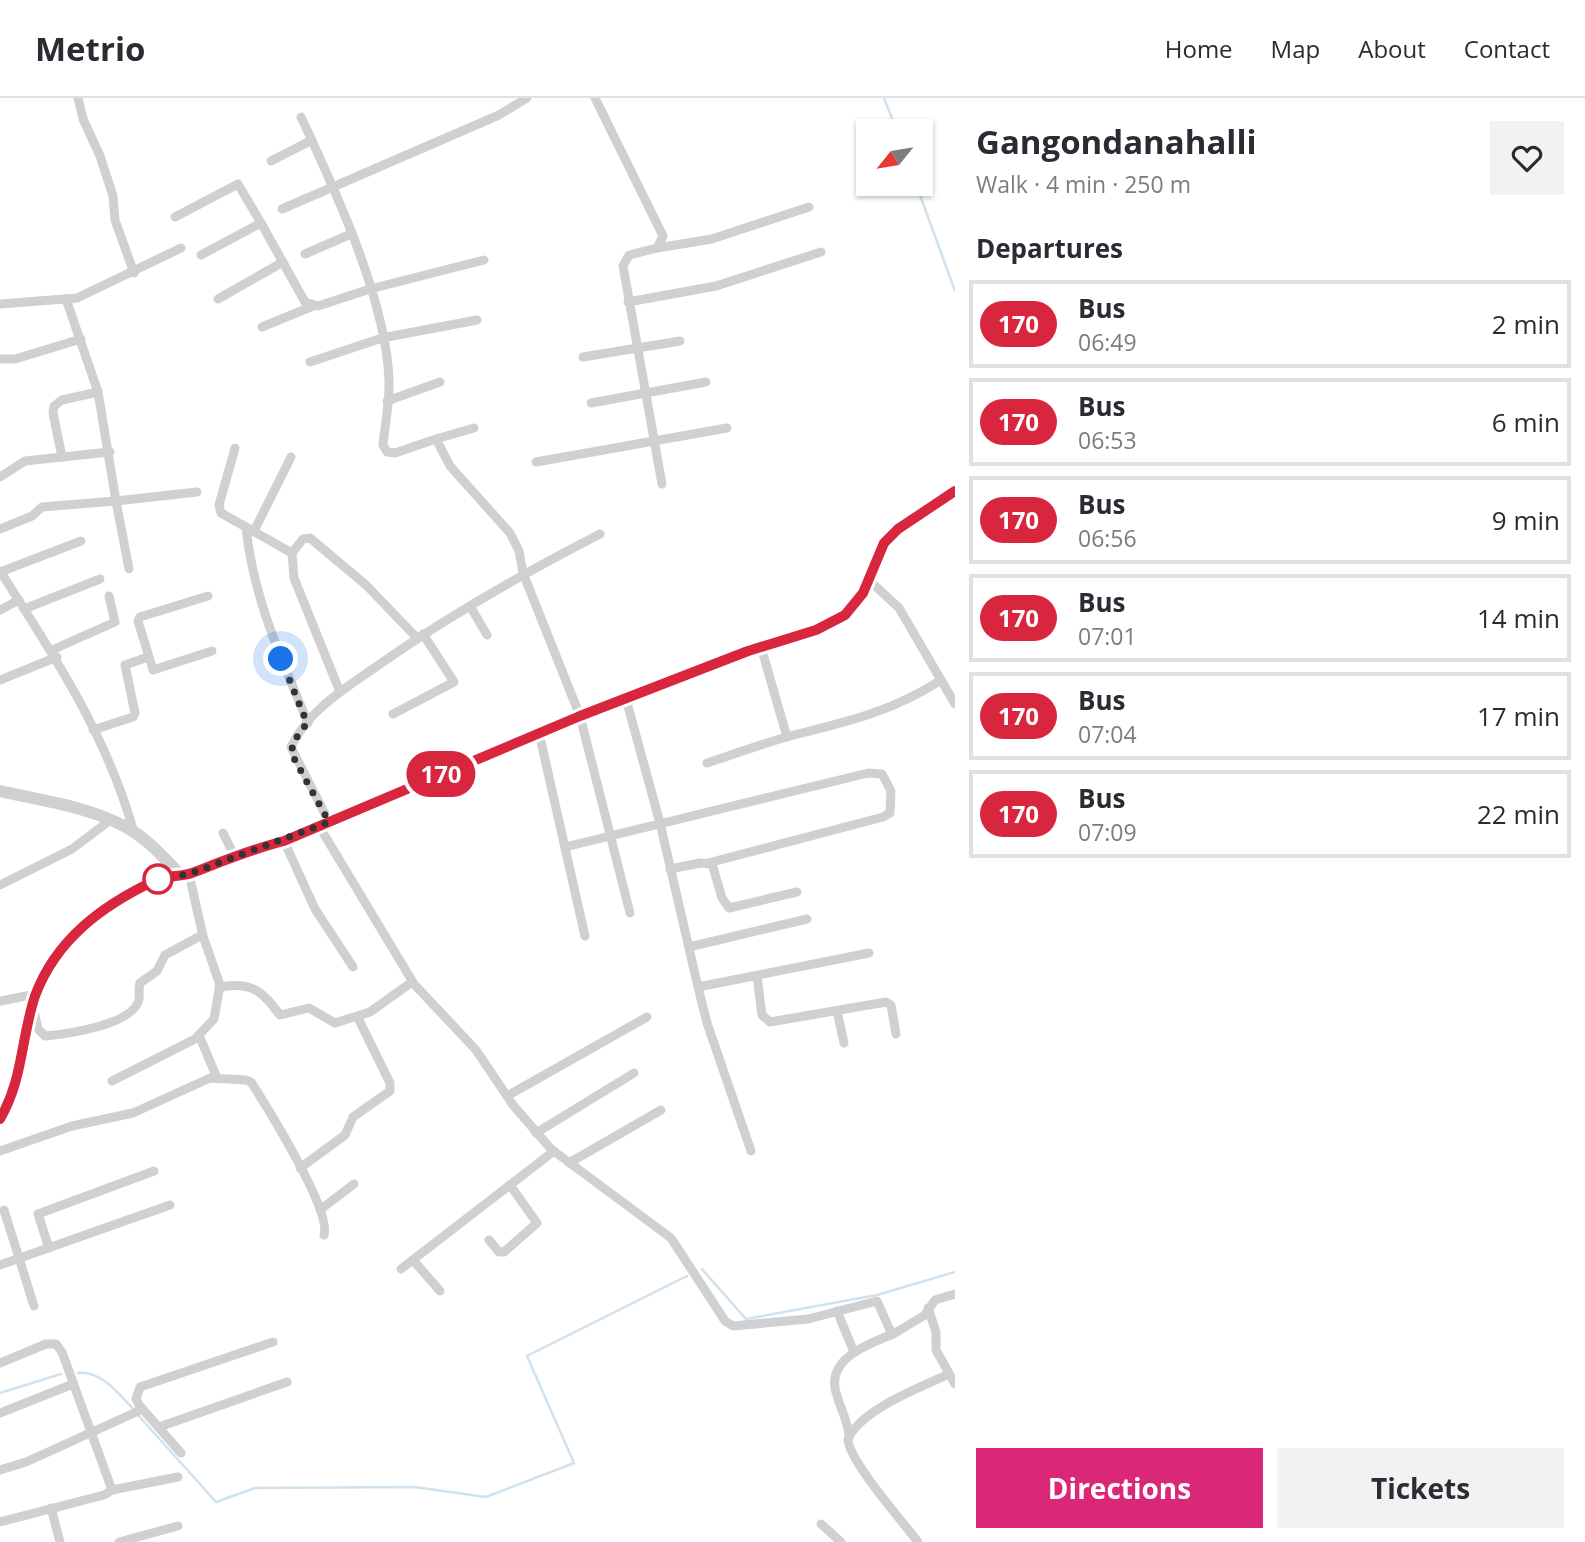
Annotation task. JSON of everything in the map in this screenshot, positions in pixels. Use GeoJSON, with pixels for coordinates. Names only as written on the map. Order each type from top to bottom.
{"type":"FeatureCollection","features":[{"type":"Feature","properties":{"kind":"main road"},"geometry":{"type":"LineString","coordinates":[[0,1119],[16,1087],[34,1000],[58,953],[79,928],[158,879],[185,875],[234,855],[284,841],[580,716],[761,647],[816,630],[845,615],[856,605],[870,581],[884,543],[898,529],[955,491]]}},
{"type":"Feature","properties":{"kind":"street"},"geometry":{"type":"LineString","coordinates":[[78,98],[83,119],[100,156],[113,196],[115,220],[134,272]]}},
{"type":"Feature","properties":{"kind":"street"},"geometry":{"type":"LineString","coordinates":[[595,98],[657,220],[663,236],[657,248]]}},
{"type":"Feature","properties":{"kind":"street"},"geometry":{"type":"LineString","coordinates":[[282,209],[528,99]]}},
{"type":"Feature","properties":{"kind":"street"},"geometry":{"type":"LineString","coordinates":[[300,117],[334,185],[370,289],[389,380],[383,444],[387,452],[395,453],[474,428]]}},
{"type":"Feature","properties":{"kind":"street"},"geometry":{"type":"LineString","coordinates":[[271,161],[312,140]]}},
{"type":"Feature","properties":{"kind":"street"},"geometry":{"type":"LineString","coordinates":[[174,217],[238,184],[305,302],[313,306]]}},
{"type":"Feature","properties":{"kind":"street"},"geometry":{"type":"LineString","coordinates":[[662,484],[623,272],[625,258],[657,248],[712,239],[809,207]]}},
{"type":"Feature","properties":{"kind":"street"},"geometry":{"type":"LineString","coordinates":[[201,255],[261,223]]}},
{"type":"Feature","properties":{"kind":"street"},"geometry":{"type":"LineString","coordinates":[[305,254],[351,234]]}},
{"type":"Feature","properties":{"kind":"street"},"geometry":{"type":"LineString","coordinates":[[0,304],[78,298],[181,248]]}},
{"type":"Feature","properties":{"kind":"street"},"geometry":{"type":"LineString","coordinates":[[628,302],[716,286],[821,253]]}},
{"type":"Feature","properties":{"kind":"street"},"geometry":{"type":"LineString","coordinates":[[262,327],[313,306],[484,260]]}},
{"type":"Feature","properties":{"kind":"street"},"geometry":{"type":"LineString","coordinates":[[218,299],[283,262]]}},
{"type":"Feature","properties":{"kind":"street"},"geometry":{"type":"LineString","coordinates":[[66,299],[98,392],[129,569]]}},
{"type":"Feature","properties":{"kind":"street"},"geometry":{"type":"LineString","coordinates":[[310,362],[382,338],[477,320]]}},
{"type":"Feature","properties":{"kind":"street"},"geometry":{"type":"LineString","coordinates":[[0,359],[15,359],[81,339]]}},
{"type":"Feature","properties":{"kind":"street"},"geometry":{"type":"LineString","coordinates":[[583,357],[680,341]]}},
{"type":"Feature","properties":{"kind":"street"},"geometry":{"type":"LineString","coordinates":[[387,401],[440,382]]}},
{"type":"Feature","properties":{"kind":"street"},"geometry":{"type":"LineString","coordinates":[[591,404],[706,382]]}},
{"type":"Feature","properties":{"kind":"street"},"geometry":{"type":"LineString","coordinates":[[62,457],[53,414],[54,406],[62,400],[98,392]]}},
{"type":"Feature","properties":{"kind":"street"},"geometry":{"type":"LineString","coordinates":[[536,462],[727,428]]}},
{"type":"Feature","properties":{"kind":"street"},"geometry":{"type":"LineString","coordinates":[[436,439],[450,467],[510,533],[519,551],[523,573],[580,716],[631,913]]}},
{"type":"Feature","properties":{"kind":"street"},"geometry":{"type":"LineString","coordinates":[[235,448],[219,505],[221,513],[292,553]]}},
{"type":"Feature","properties":{"kind":"street"},"geometry":{"type":"LineString","coordinates":[[0,477],[25,461],[110,452]]}},
{"type":"Feature","properties":{"kind":"street"},"geometry":{"type":"LineString","coordinates":[[291,457],[250,529],[249,555],[264,617],[307,723]]}},
{"type":"Feature","properties":{"kind":"street"},"geometry":{"type":"LineString","coordinates":[[0,529],[32,516],[42,508],[197,492]]}},
{"type":"Feature","properties":{"kind":"street"},"geometry":{"type":"LineString","coordinates":[[600,534],[523,573],[420,636],[340,692],[316,711],[294,741],[291,753],[324,824],[412,982],[476,1050],[507,1096],[554,1151],[671,1238],[724,1321],[733,1326],[808,1319],[877,1301],[895,1333]]}},
{"type":"Feature","properties":{"kind":"street"},"geometry":{"type":"LineString","coordinates":[[340,692],[294,578],[292,553],[303,539],[310,538],[366,585],[420,636],[454,682],[393,714]]}},
{"type":"Feature","properties":{"kind":"street"},"geometry":{"type":"LineString","coordinates":[[81,541],[0,571],[54,653],[124,795],[134,833]]}},
{"type":"Feature","properties":{"kind":"street"},"geometry":{"type":"LineString","coordinates":[[24,609],[100,579]]}},
{"type":"Feature","properties":{"kind":"street"},"geometry":{"type":"LineString","coordinates":[[870,581],[899,608],[955,704]]}},
{"type":"Feature","properties":{"kind":"street"},"geometry":{"type":"LineString","coordinates":[[0,680],[115,622],[109,596]]}},
{"type":"Feature","properties":{"kind":"street"},"geometry":{"type":"LineString","coordinates":[[208,596],[140,617],[138,621],[148,657],[155,670],[212,651]]}},
{"type":"Feature","properties":{"kind":"street"},"geometry":{"type":"LineString","coordinates":[[0,610],[19,600]]}},
{"type":"Feature","properties":{"kind":"street"},"geometry":{"type":"LineString","coordinates":[[470,606],[487,635]]}},
{"type":"Feature","properties":{"kind":"street"},"geometry":{"type":"LineString","coordinates":[[761,647],[787,737]]}},
{"type":"Feature","properties":{"kind":"street"},"geometry":{"type":"LineString","coordinates":[[93,730],[133,717],[135,713],[125,665],[148,657]]}},
{"type":"Feature","properties":{"kind":"street"},"geometry":{"type":"LineString","coordinates":[[707,763],[787,737],[863,719],[914,698],[941,680]]}},
{"type":"Feature","properties":{"kind":"street"},"geometry":{"type":"LineString","coordinates":[[626,699],[660,823],[707,1023],[751,1151]]}},
{"type":"Feature","properties":{"kind":"street"},"geometry":{"type":"LineString","coordinates":[[539,733],[585,936]]}},
{"type":"Feature","properties":{"kind":"street"},"geometry":{"type":"LineString","coordinates":[[565,847],[868,773],[882,774],[891,791],[890,813],[883,817],[708,863],[670,869]]}},
{"type":"Feature","properties":{"kind":"street"},"geometry":{"type":"LineString","coordinates":[[2,793],[72,807],[109,821],[134,833],[185,875],[202,934],[216,970],[219,987],[214,1018],[199,1035],[113,1081]]}},
{"type":"Feature","properties":{"kind":"street"},"geometry":{"type":"LineString","coordinates":[[0,885],[72,849],[109,821]]}},
{"type":"Feature","properties":{"kind":"street"},"geometry":{"type":"LineString","coordinates":[[223,832],[234,855]]}},
{"type":"Feature","properties":{"kind":"street"},"geometry":{"type":"LineString","coordinates":[[284,841],[315,909],[353,967]]}},
{"type":"Feature","properties":{"kind":"street"},"geometry":{"type":"LineString","coordinates":[[708,863],[717,872],[722,898],[729,908],[797,892]]}},
{"type":"Feature","properties":{"kind":"street"},"geometry":{"type":"LineString","coordinates":[[689,947],[807,919]]}},
{"type":"Feature","properties":{"kind":"street"},"geometry":{"type":"LineString","coordinates":[[0,1001],[34,1000],[38,1029],[45,1036],[111,1023],[135,1006],[140,997],[140,983],[157,971],[165,955],[202,934]]}},
{"type":"Feature","properties":{"kind":"street"},"geometry":{"type":"LineString","coordinates":[[698,987],[869,953]]}},
{"type":"Feature","properties":{"kind":"street"},"geometry":{"type":"LineString","coordinates":[[757,976],[762,1015],[770,1022],[889,1002],[896,1034]]}},
{"type":"Feature","properties":{"kind":"street"},"geometry":{"type":"LineString","coordinates":[[219,987],[237,984],[251,987],[261,992],[280,1015],[309,1008],[335,1023],[358,1018],[412,982]]}},
{"type":"Feature","properties":{"kind":"street"},"geometry":{"type":"LineString","coordinates":[[837,1011],[844,1043]]}},
{"type":"Feature","properties":{"kind":"street"},"geometry":{"type":"LineString","coordinates":[[507,1096],[647,1017]]}},
{"type":"Feature","properties":{"kind":"street"},"geometry":{"type":"LineString","coordinates":[[300,1168],[345,1135],[353,1117],[390,1091],[390,1083],[358,1018]]}},
{"type":"Feature","properties":{"kind":"street"},"geometry":{"type":"LineString","coordinates":[[199,1035],[217,1078]]}},
{"type":"Feature","properties":{"kind":"street"},"geometry":{"type":"LineString","coordinates":[[536,1133],[634,1073]]}},
{"type":"Feature","properties":{"kind":"street"},"geometry":{"type":"LineString","coordinates":[[0,1151],[72,1126],[133,1113],[217,1078],[251,1082],[320,1209],[326,1222],[324,1235]]}},
{"type":"Feature","properties":{"kind":"street"},"geometry":{"type":"LineString","coordinates":[[569,1163],[661,1110]]}},
{"type":"Feature","properties":{"kind":"street"},"geometry":{"type":"LineString","coordinates":[[401,1269],[554,1151]]}},
{"type":"Feature","properties":{"kind":"street"},"geometry":{"type":"LineString","coordinates":[[49,1248],[38,1214],[154,1171]]}},
{"type":"Feature","properties":{"kind":"street"},"geometry":{"type":"LineString","coordinates":[[320,1209],[354,1184]]}},
{"type":"Feature","properties":{"kind":"street"},"geometry":{"type":"LineString","coordinates":[[489,1240],[499,1252],[504,1252],[537,1223],[510,1185]]}},
{"type":"Feature","properties":{"kind":"street"},"geometry":{"type":"LineString","coordinates":[[0,1265],[170,1205]]}},
{"type":"Feature","properties":{"kind":"street"},"geometry":{"type":"LineString","coordinates":[[4,1210],[34,1306]]}},
{"type":"Feature","properties":{"kind":"street"},"geometry":{"type":"LineString","coordinates":[[413,1260],[440,1291]]}},
{"type":"Feature","properties":{"kind":"street"},"geometry":{"type":"LineString","coordinates":[[918,1542],[863,1471],[848,1445],[849,1435],[835,1378],[838,1369],[854,1352],[925,1315],[927,1307],[934,1300],[955,1294]]}},
{"type":"Feature","properties":{"kind":"street"},"geometry":{"type":"LineString","coordinates":[[927,1307],[936,1332],[936,1350],[955,1384]]}},
{"type":"Feature","properties":{"kind":"street"},"geometry":{"type":"LineString","coordinates":[[837,1311],[854,1352]]}},
{"type":"Feature","properties":{"kind":"street"},"geometry":{"type":"LineString","coordinates":[[181,1453],[159,1427],[138,1411],[136,1399],[140,1387],[273,1342]]}},
{"type":"Feature","properties":{"kind":"street"},"geometry":{"type":"LineString","coordinates":[[0,1363],[46,1344],[56,1344],[112,1490]]}},
{"type":"Feature","properties":{"kind":"street"},"geometry":{"type":"LineString","coordinates":[[849,1435],[883,1406],[949,1374]]}},
{"type":"Feature","properties":{"kind":"street"},"geometry":{"type":"LineString","coordinates":[[159,1427],[287,1382]]}},
{"type":"Feature","properties":{"kind":"street"},"geometry":{"type":"LineString","coordinates":[[0,1413],[73,1384]]}},
{"type":"Feature","properties":{"kind":"street"},"geometry":{"type":"LineString","coordinates":[[0,1470],[26,1462],[138,1411]]}},
{"type":"Feature","properties":{"kind":"street"},"geometry":{"type":"LineString","coordinates":[[0,1522],[112,1490],[178,1477]]}},
{"type":"Feature","properties":{"kind":"street"},"geometry":{"type":"LineString","coordinates":[[51,1508],[60,1542]]}},
{"type":"Feature","properties":{"kind":"street"},"geometry":{"type":"LineString","coordinates":[[821,1524],[841,1542]]}},
{"type":"Feature","properties":{"kind":"street"},"geometry":{"type":"LineString","coordinates":[[119,1542],[178,1526]]}},
{"type":"Feature","properties":{"kind":"waterway"},"geometry":{"type":"LineString","coordinates":[[884,98],[892,119]]}},
{"type":"Feature","properties":{"kind":"waterway"},"geometry":{"type":"LineString","coordinates":[[920,196],[955,291]]}},
{"type":"Feature","properties":{"kind":"waterway"},"geometry":{"type":"LineString","coordinates":[[702,1269],[746,1319],[877,1295],[955,1272]]}},
{"type":"Feature","properties":{"kind":"waterway"},"geometry":{"type":"LineString","coordinates":[[138,1415],[216,1502],[255,1488],[414,1487],[486,1497],[574,1463],[527,1356],[687,1276]]}},
{"type":"Feature","properties":{"kind":"waterway"},"geometry":{"type":"LineString","coordinates":[[78,1373],[102,1379],[134,1410]]}},
{"type":"Feature","properties":{"kind":"waterway"},"geometry":{"type":"LineString","coordinates":[[0,1393],[61,1374]]}},
{"type":"Feature","properties":{"kind":"bus line","name":"170"},"geometry":{"type":"LineString","coordinates":[[0,1119],[16,1087],[24,1035],[36,994],[58,953],[79,928],[102,911],[158,879],[189,874],[234,855],[284,841],[580,716],[748,651],[816,630],[845,615],[856,605],[870,581],[884,543],[898,529],[955,491]]}},
{"type":"Feature","properties":{"kind":"route"},"geometry":{"type":"LineString","coordinates":[[158,879],[189,874],[234,855],[284,841],[329,822],[291,753],[294,741],[307,723],[281,659]]}}]}
